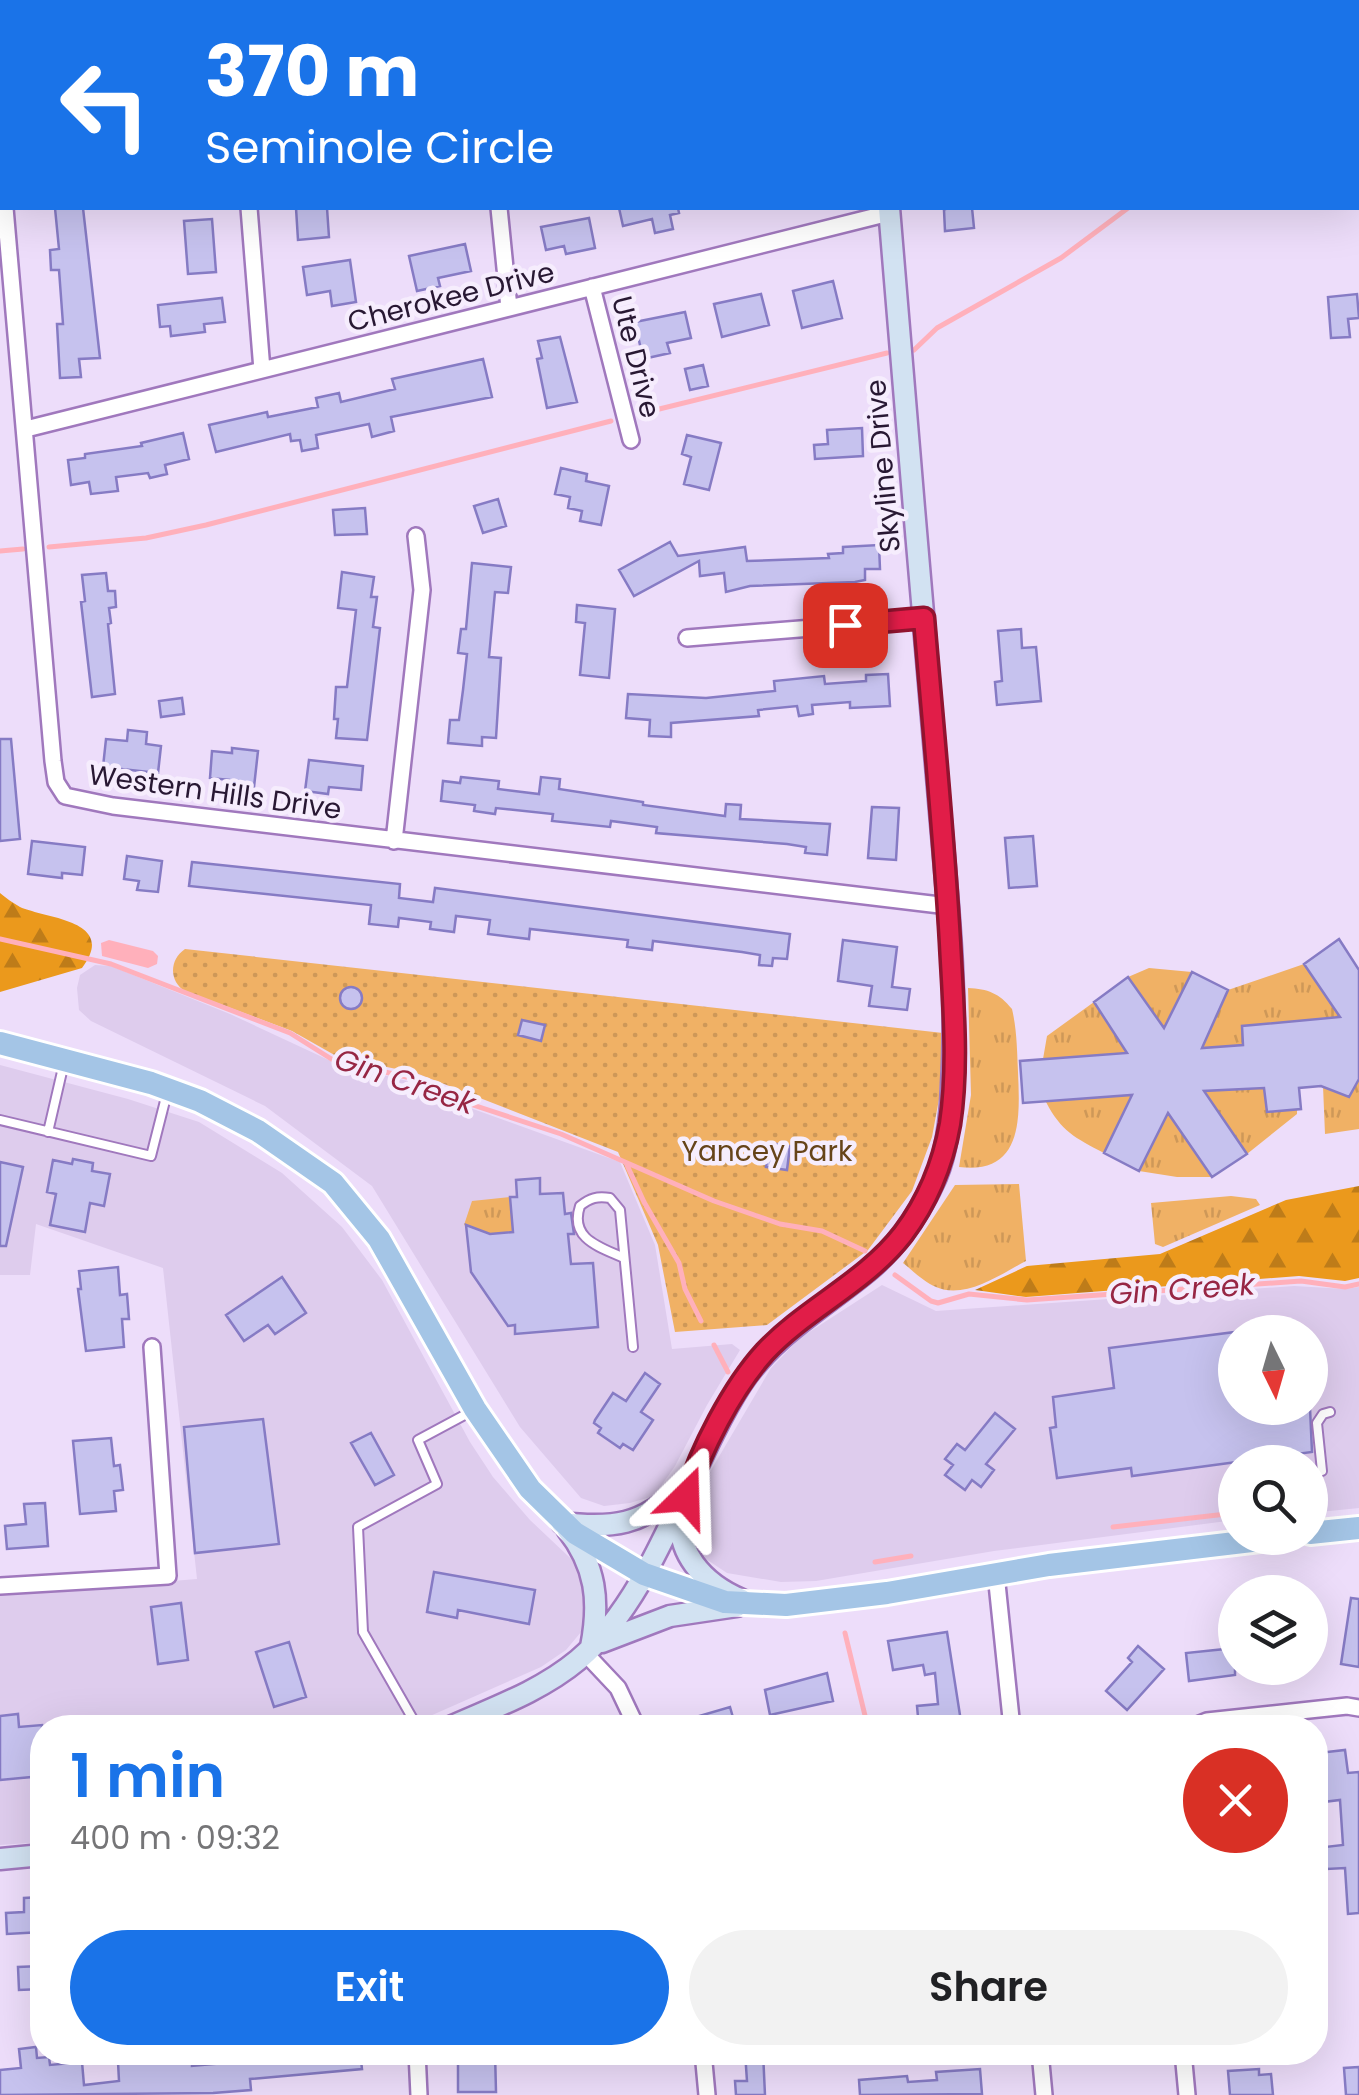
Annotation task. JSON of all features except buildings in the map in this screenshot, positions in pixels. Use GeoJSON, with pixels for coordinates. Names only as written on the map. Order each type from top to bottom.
{"type":"FeatureCollection","features":[{"type":"Feature","properties":{"kind":"main road"},"geometry":{"type":"LineString","coordinates":[[0,1043],[168,1088],[230,1115],[334,1183],[379,1239],[475,1410],[530,1488],[562,1523],[644,1574],[698,1595],[754,1605],[814,1603],[996,1574],[1218,1546]]}},
{"type":"Feature","properties":{"kind":"main road"},"geometry":{"type":"LineString","coordinates":[[1328,1532],[1359,1528]]}},
{"type":"Feature","properties":{"kind":"street","name":"Western Hills Drive"},"geometry":{"type":"LineString","coordinates":[[5,210],[53,761],[56,782],[66,796],[96,804],[948,906]]}},
{"type":"Feature","properties":{"kind":"street"},"geometry":{"type":"LineString","coordinates":[[249,210],[262,370]]}},
{"type":"Feature","properties":{"kind":"street"},"geometry":{"type":"LineString","coordinates":[[500,210],[509,308]]}},
{"type":"Feature","properties":{"kind":"street","name":"Cherokee Drive"},"geometry":{"type":"LineString","coordinates":[[26,429],[889,210]]}},
{"type":"Feature","properties":{"kind":"street","name":"Skyline Drive"},"geometry":{"type":"LineString","coordinates":[[588,1650],[620,1612],[644,1574],[742,1384],[765,1352],[882,1258],[904,1233],[936,1177],[950,1122],[954,1054],[948,906],[889,210]]}},
{"type":"Feature","properties":{"kind":"street","name":"Ute Drive"},"geometry":{"type":"LineString","coordinates":[[592,288],[631,440]]}},
{"type":"Feature","properties":{"kind":"street"},"geometry":{"type":"LineString","coordinates":[[394,841],[422,590],[416,536]]}},
{"type":"Feature","properties":{"kind":"street"},"geometry":{"type":"LineString","coordinates":[[688,638],[924,618]]}},
{"type":"Feature","properties":{"kind":"street"},"geometry":{"type":"LineString","coordinates":[[0,1586],[168,1576],[152,1348]]}},
{"type":"Feature","properties":{"kind":"street"},"geometry":{"type":"LineString","coordinates":[[562,1523],[600,1526],[633,1522],[666,1503],[692,1477]]}},
{"type":"Feature","properties":{"kind":"street"},"geometry":{"type":"LineString","coordinates":[[692,1477],[680,1518],[680,1536],[686,1551],[715,1586],[754,1605]]}},
{"type":"Feature","properties":{"kind":"street"},"geometry":{"type":"LineString","coordinates":[[562,1523],[582,1552],[596,1583],[596,1616],[588,1650]]}},
{"type":"Feature","properties":{"kind":"street"},"geometry":{"type":"LineString","coordinates":[[996,1574],[1011,1715]]}},
{"type":"Feature","properties":{"kind":"street"},"geometry":{"type":"LineString","coordinates":[[477,1715],[536,1688],[588,1650],[630,1629],[670,1616],[754,1605]]}},
{"type":"Feature","properties":{"kind":"street"},"geometry":{"type":"LineString","coordinates":[[588,1650],[618,1688],[630,1715]]}},
{"type":"Feature","properties":{"kind":"street"},"geometry":{"type":"LineString","coordinates":[[1263,1715],[1359,1708]]}},
{"type":"Feature","properties":{"kind":"street"},"geometry":{"type":"LineString","coordinates":[[0,1859],[30,1856]]}},
{"type":"Feature","properties":{"kind":"street"},"geometry":{"type":"LineString","coordinates":[[418,2065],[419,2095]]}},
{"type":"Feature","properties":{"kind":"street"},"geometry":{"type":"LineString","coordinates":[[705,2065],[706,2095]]}},
{"type":"Feature","properties":{"kind":"street"},"geometry":{"type":"LineString","coordinates":[[1041,2065],[1044,2095]]}},
{"type":"Feature","properties":{"kind":"street"},"geometry":{"type":"LineString","coordinates":[[1184,2065],[1187,2095]]}},
{"type":"Feature","properties":{"kind":"lane"},"geometry":{"type":"LineString","coordinates":[[48,1132],[65,1060]]}},
{"type":"Feature","properties":{"kind":"lane"},"geometry":{"type":"LineString","coordinates":[[0,1120],[152,1156],[168,1088]]}},
{"type":"Feature","properties":{"kind":"lane"},"geometry":{"type":"LineString","coordinates":[[624,1258],[583,1238],[578,1230],[580,1206],[593,1197],[610,1198],[620,1210],[633,1347]]}},
{"type":"Feature","properties":{"kind":"lane"},"geometry":{"type":"LineString","coordinates":[[411,1715],[363,1632],[358,1527],[437,1484],[418,1440],[475,1410]]}},
{"type":"Feature","properties":{"kind":"lane"},"geometry":{"type":"LineString","coordinates":[[1319,1445],[1316,1423],[1330,1412]]}},
{"type":"Feature","properties":{"kind":"shaded area"},"geometry":{"type":"Polygon","coordinates":[[[109,940],[153,951],[158,956],[157,964],[148,968],[102,956],[101,943],[109,940]]]}},
{"type":"Feature","properties":{"kind":"shaded area"},"geometry":{"type":"Polygon","coordinates":[[[95,965],[111,966],[230,1014],[333,1062],[411,1082],[437,1096],[620,1162],[655,1245],[672,1349],[732,1344],[740,1350],[654,1496],[604,1506],[581,1498],[520,1427],[372,1186],[265,1106],[91,1021],[79,1010],[77,988],[80,975],[95,965]]]}},
{"type":"Feature","properties":{"kind":"shaded area"},"geometry":{"type":"Polygon","coordinates":[[[0,1065],[199,1122],[282,1173],[342,1227],[382,1280],[493,1477],[530,1520],[585,1572],[586,1626],[566,1650],[541,1667],[432,1715],[30,1715],[30,1843],[0,1845],[0,1595],[197,1579],[163,1268],[36,1224],[30,1275],[0,1275],[0,1065]]]}},
{"type":"Feature","properties":{"kind":"shaded area"},"geometry":{"type":"Polygon","coordinates":[[[882,1285],[936,1311],[1294,1286],[1359,1287],[1359,1508],[1328,1511],[1328,1445],[1218,1445],[1218,1522],[994,1551],[816,1581],[781,1582],[727,1573],[706,1559],[692,1538],[690,1517],[697,1494],[771,1368],[800,1338],[882,1285]]]}},
{"type":"Feature","properties":{"kind":"green space"},"geometry":{"type":"Polygon","coordinates":[[[0,893],[20,907],[75,924],[85,931],[91,940],[91,952],[82,968],[0,992],[0,893]]]}},
{"type":"Feature","properties":{"kind":"green space","name":"Yancey Park"},"geometry":{"type":"Polygon","coordinates":[[[185,949],[943,1033],[932,1137],[912,1191],[868,1250],[767,1325],[675,1332],[658,1245],[618,1152],[416,1073],[338,1057],[292,1031],[185,991],[176,982],[173,970],[185,949]]]}},
{"type":"Feature","properties":{"kind":"green space"},"geometry":{"type":"Polygon","coordinates":[[[1304,964],[1340,1017],[1242,1026],[1243,1045],[1202,1048],[1228,990],[1304,964]]]}},
{"type":"Feature","properties":{"kind":"green space"},"geometry":{"type":"Polygon","coordinates":[[[1149,968],[1192,972],[1164,1028],[1128,977],[1149,968]]]}},
{"type":"Feature","properties":{"kind":"green space"},"geometry":{"type":"Polygon","coordinates":[[[968,988],[993,993],[1012,1009],[1016,1040],[1019,1107],[1013,1140],[996,1162],[980,1167],[959,1167],[971,1095],[968,988]]]}},
{"type":"Feature","properties":{"kind":"green space"},"geometry":{"type":"Polygon","coordinates":[[[1094,1002],[1127,1053],[1043,1059],[1047,1036],[1094,1002]]]}},
{"type":"Feature","properties":{"kind":"green space"},"geometry":{"type":"Polygon","coordinates":[[[1359,1079],[1359,1129],[1325,1134],[1323,1086],[1349,1097],[1359,1079]]]}},
{"type":"Feature","properties":{"kind":"green space"},"geometry":{"type":"Polygon","coordinates":[[[1264,1088],[1267,1112],[1297,1109],[1297,1114],[1247,1154],[1204,1091],[1264,1088]]]}},
{"type":"Feature","properties":{"kind":"green space"},"geometry":{"type":"Polygon","coordinates":[[[1132,1095],[1104,1153],[1070,1133],[1046,1102],[1132,1095]]]}},
{"type":"Feature","properties":{"kind":"green space"},"geometry":{"type":"Polygon","coordinates":[[[1168,1113],[1212,1177],[1139,1171],[1168,1113]]]}},
{"type":"Feature","properties":{"kind":"green space"},"geometry":{"type":"Polygon","coordinates":[[[1019,1184],[1026,1261],[982,1284],[959,1290],[932,1285],[903,1263],[955,1185],[1019,1184]]]}},
{"type":"Feature","properties":{"kind":"green space"},"geometry":{"type":"Polygon","coordinates":[[[1359,1186],[1359,1278],[1345,1281],[1299,1276],[1026,1297],[975,1290],[1027,1266],[1160,1254],[1286,1200],[1359,1186]]]}},
{"type":"Feature","properties":{"kind":"green space"},"geometry":{"type":"Polygon","coordinates":[[[1231,1196],[1256,1199],[1260,1205],[1163,1247],[1155,1244],[1151,1203],[1231,1196]]]}},
{"type":"Feature","properties":{"kind":"green space"},"geometry":{"type":"Polygon","coordinates":[[[510,1197],[513,1232],[490,1234],[464,1225],[472,1201],[510,1197]]]}},
{"type":"Feature","properties":{"kind":"waterway"},"geometry":{"type":"LineString","coordinates":[[914,350],[937,328],[1061,258],[1125,210]]}},
{"type":"Feature","properties":{"kind":"waterway"},"geometry":{"type":"LineString","coordinates":[[639,414],[887,353]]}},
{"type":"Feature","properties":{"kind":"waterway"},"geometry":{"type":"LineString","coordinates":[[49,547],[146,538],[206,525],[611,421]]}},
{"type":"Feature","properties":{"kind":"waterway"},"geometry":{"type":"LineString","coordinates":[[0,551],[23,549]]}},
{"type":"Feature","properties":{"kind":"waterway","name":"Gin Creek"},"geometry":{"type":"LineString","coordinates":[[0,939],[111,964],[290,1033],[333,1060],[411,1078],[467,1103],[561,1134],[714,1201],[780,1224],[822,1231],[865,1251]]}},
{"type":"Feature","properties":{"kind":"waterway"},"geometry":{"type":"LineString","coordinates":[[626,1163],[679,1263],[685,1289],[701,1321]]}},
{"type":"Feature","properties":{"kind":"waterway","name":"Gin Creek"},"geometry":{"type":"LineString","coordinates":[[895,1275],[938,1303],[969,1294],[1027,1300],[1301,1281],[1345,1287],[1359,1284]]}},
{"type":"Feature","properties":{"kind":"waterway"},"geometry":{"type":"LineString","coordinates":[[714,1345],[728,1372]]}},
{"type":"Feature","properties":{"kind":"waterway"},"geometry":{"type":"LineString","coordinates":[[1113,1527],[1218,1515]]}},
{"type":"Feature","properties":{"kind":"waterway"},"geometry":{"type":"LineString","coordinates":[[875,1562],[911,1556]]}},
{"type":"Feature","properties":{"kind":"waterway"},"geometry":{"type":"LineString","coordinates":[[845,1633],[865,1715]]}},
{"type":"Feature","properties":{"kind":"route"},"geometry":{"type":"LineString","coordinates":[[686,1497],[713,1434],[765,1352],[869,1270],[904,1233],[936,1177],[950,1122],[954,1054],[952,977],[924,618],[845,625]]}}]}
